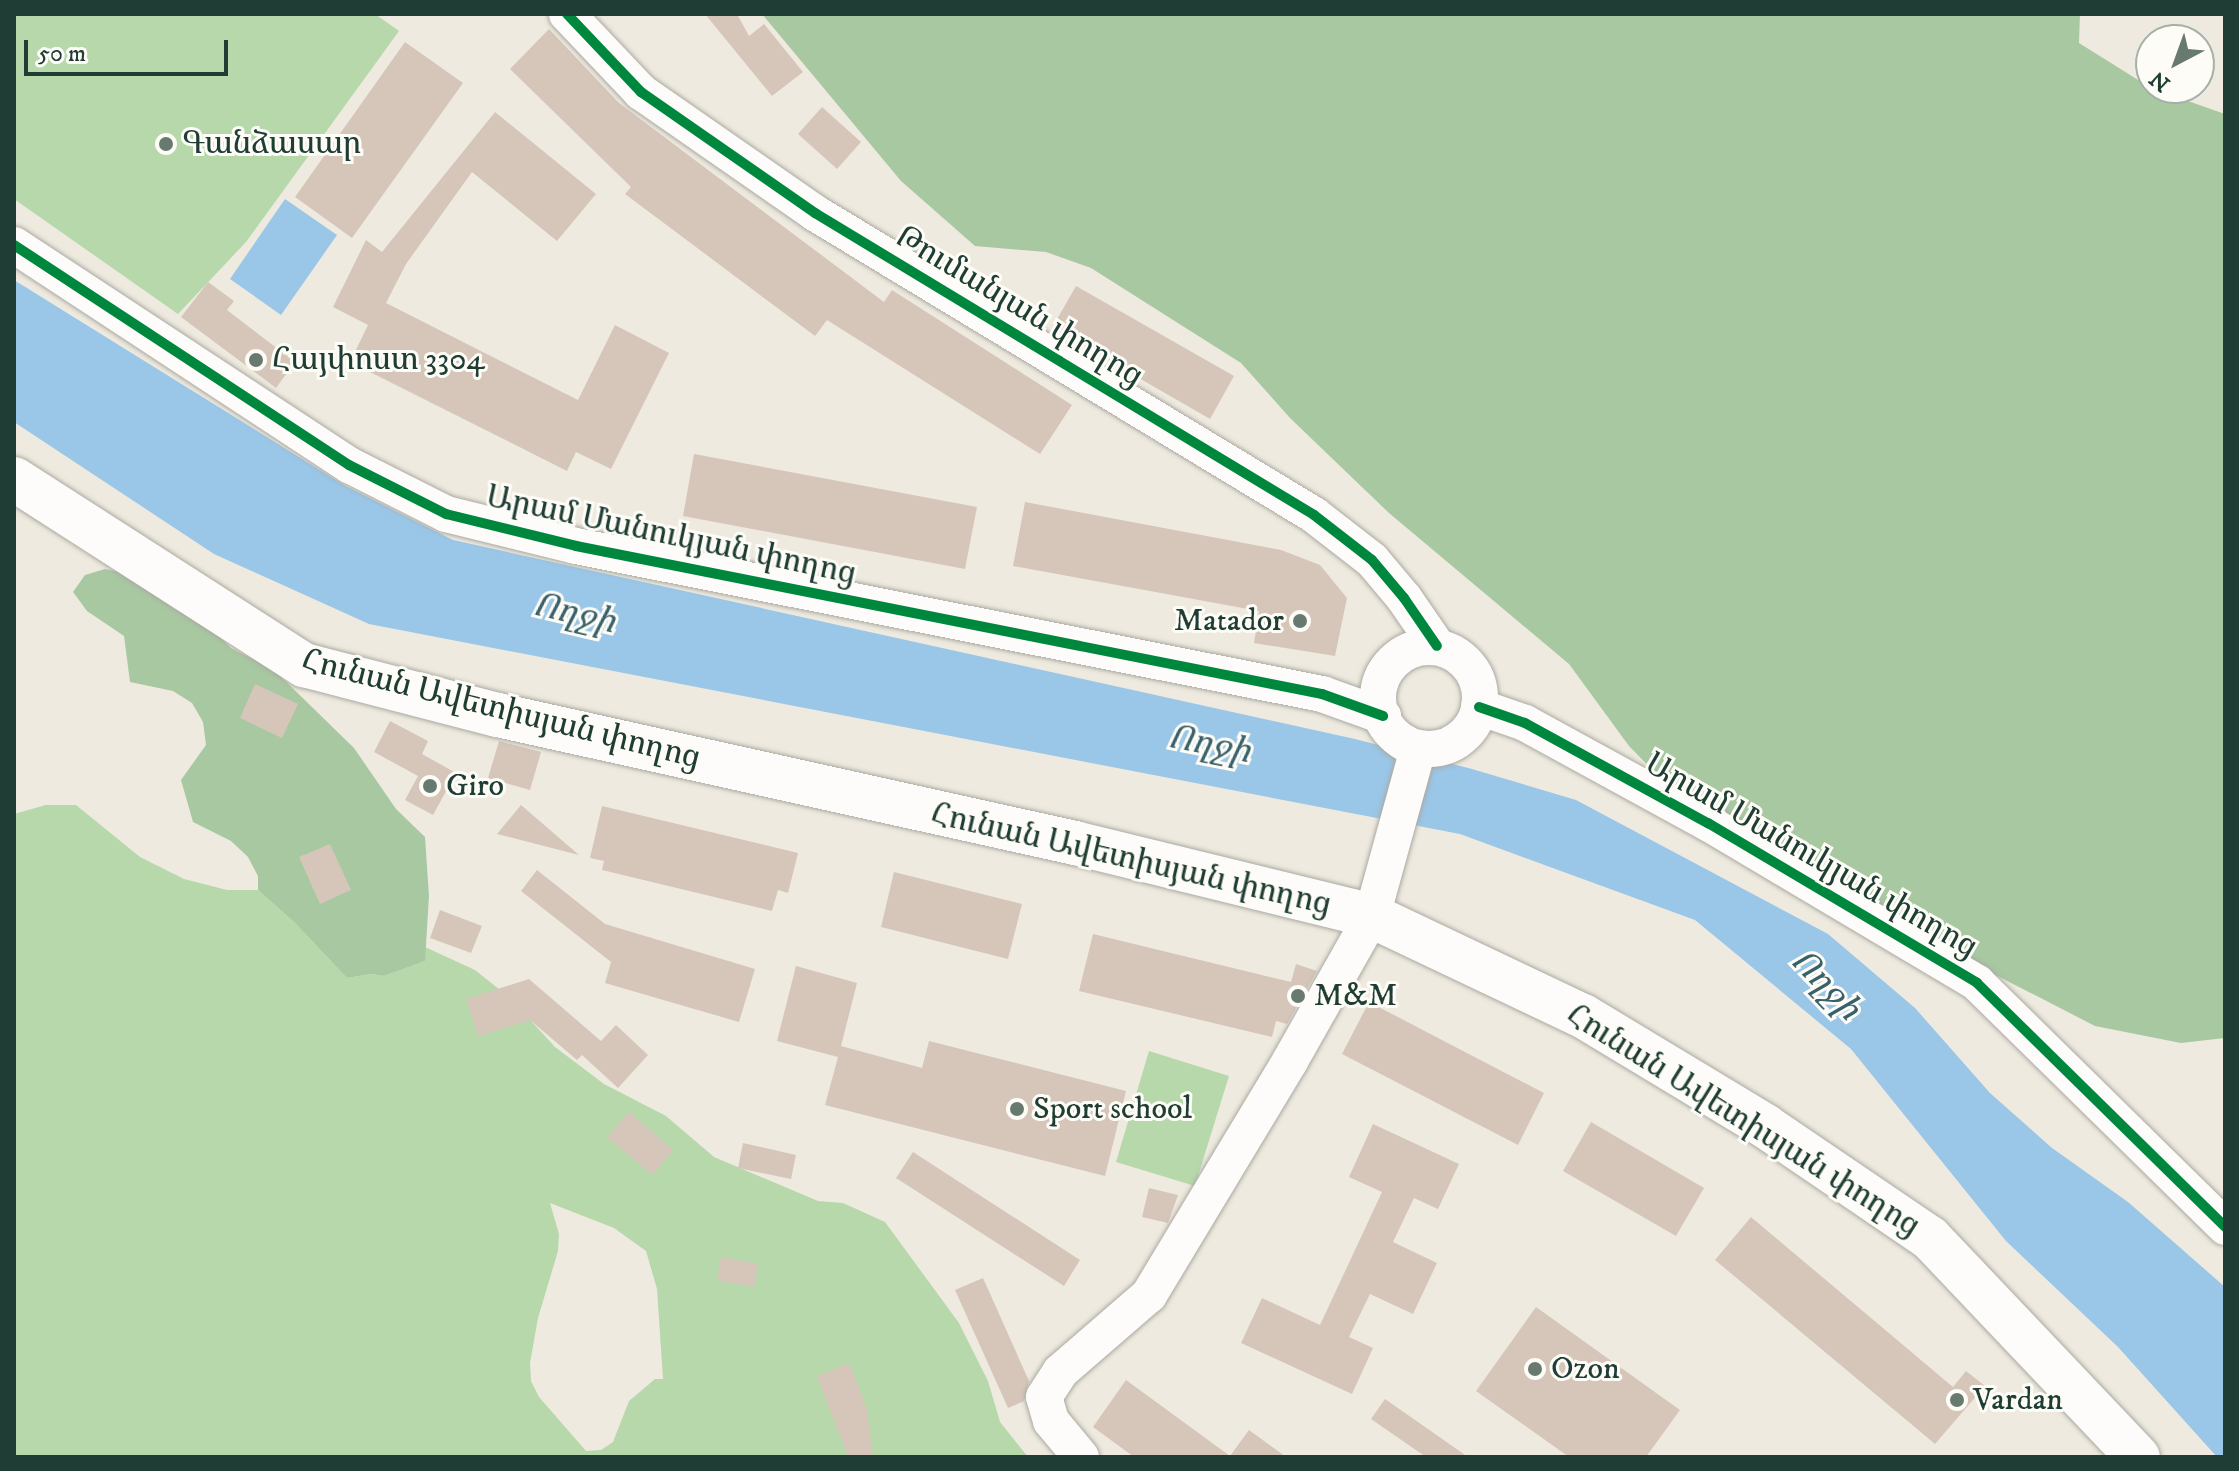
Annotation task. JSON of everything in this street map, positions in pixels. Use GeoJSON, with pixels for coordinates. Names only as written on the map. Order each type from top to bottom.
{"type":"FeatureCollection","features":[{"type":"Feature","properties":{"kind":"highway","name":"Հունան Ավետիսյան փողոց"},"geometry":{"type":"LineString","coordinates":[[14,479],[304,665],[498,715],[1075,843],[1377,900],[1583,1016],[1765,1126],[1930,1238],[2138,1457]]}},
{"type":"Feature","properties":{"kind":"street","name":"Թումանյան փողոց"},"geometry":{"type":"LineString","coordinates":[[567,14],[641,92],[802,204],[1314,515],[1372,560],[1404,598],[1422,649]]}},
{"type":"Feature","properties":{"kind":"street","name":"Արամ Մանուկյան փողոց"},"geometry":{"type":"LineString","coordinates":[[14,245],[349,465],[446,514],[576,546],[1322,694],[1381,699]]}},
{"type":"Feature","properties":{"kind":"street"},"geometry":{"type":"LineString","coordinates":[[1422,649],[1455,654],[1469,666],[1477,681],[1472,722],[1445,748],[1418,751],[1397,739],[1386,727],[1381,699],[1391,664],[1422,649]]}},
{"type":"Feature","properties":{"kind":"street","name":"Արամ Մանուկյան փողոց"},"geometry":{"type":"LineString","coordinates":[[1472,722],[1525,723],[1708,823],[1977,983],[2225,1227]]}},
{"type":"Feature","properties":{"kind":"street"},"geometry":{"type":"LineString","coordinates":[[1081,1457],[1051,1421],[1044,1397],[1060,1372],[1149,1295],[1290,1061],[1377,900],[1418,751]]}},
{"type":"Feature","properties":{"kind":"green space","name":"Գանձասար"},"geometry":{"type":"Polygon","coordinates":[[[14,14],[375,14],[399,31],[246,242],[178,314],[14,199],[14,14]]]}},
{"type":"Feature","properties":{"kind":"green space"},"geometry":{"type":"Polygon","coordinates":[[[762,14],[2080,14],[2079,43],[2135,78],[2135,104],[2197,104],[2225,114],[2225,1038],[2181,1043],[2095,1026],[1881,916],[1677,795],[1629,746],[1569,664],[1389,513],[1290,418],[1241,363],[1091,268],[1046,252],[975,246],[901,181],[762,14]]]}},
{"type":"Feature","properties":{"kind":"green space"},"geometry":{"type":"Polygon","coordinates":[[[105,569],[125,573],[200,617],[231,648],[274,670],[354,748],[396,809],[425,837],[429,896],[425,961],[384,976],[371,974],[347,978],[294,922],[258,890],[258,876],[248,857],[231,841],[193,822],[181,780],[206,745],[203,722],[192,703],[173,691],[130,682],[124,636],[87,611],[73,592],[85,575],[105,569]]]}},
{"type":"Feature","properties":{"kind":"green space"},"geometry":{"type":"Polygon","coordinates":[[[46,805],[76,805],[140,857],[184,879],[227,890],[258,890],[294,922],[347,978],[371,974],[384,976],[425,961],[425,947],[475,970],[510,998],[555,1047],[604,1084],[666,1116],[714,1157],[818,1201],[843,1203],[885,1222],[959,1323],[988,1381],[1000,1422],[1028,1457],[14,1457],[14,814],[46,805]],[[550,1203],[559,1234],[558,1251],[538,1318],[530,1363],[531,1381],[539,1397],[586,1451],[601,1450],[613,1442],[629,1401],[655,1379],[663,1379],[657,1289],[646,1251],[614,1228],[550,1203]]]}},
{"type":"Feature","properties":{"kind":"green space"},"geometry":{"type":"Polygon","coordinates":[[[1149,1051],[1229,1076],[1195,1186],[1116,1162],[1149,1051]]]}},
{"type":"Feature","properties":{"kind":"water"},"geometry":{"type":"Polygon","coordinates":[[[285,199],[337,235],[281,315],[230,279],[285,199]]]}},
{"type":"Feature","properties":{"kind":"water","name":"Ողջի"},"geometry":{"type":"Polygon","coordinates":[[[14,280],[344,485],[453,540],[1355,739],[1472,769],[1576,800],[1828,934],[1915,1008],[1990,1093],[2052,1148],[2128,1202],[2225,1287],[2225,1457],[2217,1457],[2118,1347],[2006,1241],[1851,1049],[1695,920],[1460,834],[369,624],[214,554],[14,422],[14,280]]]}},
{"type":"Feature","properties":{"kind":"building"},"geometry":{"type":"Polygon","coordinates":[[[705,14],[737,14],[749,36],[764,24],[803,72],[772,96],[705,14]]]}},
{"type":"Feature","properties":{"kind":"building"},"geometry":{"type":"Polygon","coordinates":[[[549,29],[619,103],[884,302],[892,290],[1072,405],[1040,454],[827,320],[815,336],[625,194],[631,187],[510,69],[549,29]]]}},
{"type":"Feature","properties":{"kind":"building"},"geometry":{"type":"Polygon","coordinates":[[[405,42],[463,83],[352,238],[295,197],[405,42]]]}},
{"type":"Feature","properties":{"kind":"building"},"geometry":{"type":"Polygon","coordinates":[[[822,107],[861,142],[837,169],[798,134],[822,107]]]}},
{"type":"Feature","properties":{"kind":"building"},"geometry":{"type":"Polygon","coordinates":[[[495,112],[596,194],[557,241],[472,172],[406,264],[386,303],[578,400],[615,325],[669,353],[611,469],[576,452],[567,471],[350,362],[368,325],[333,307],[366,240],[382,252],[495,112]]]}},
{"type":"Feature","properties":{"kind":"building"},"geometry":{"type":"Polygon","coordinates":[[[208,282],[234,301],[227,310],[295,362],[276,388],[181,317],[208,282]]]}},
{"type":"Feature","properties":{"kind":"building"},"geometry":{"type":"Polygon","coordinates":[[[1076,286],[1234,376],[1210,419],[1052,328],[1076,286]]]}},
{"type":"Feature","properties":{"kind":"building"},"geometry":{"type":"Polygon","coordinates":[[[694,454],[977,507],[965,569],[683,516],[694,454]]]}},
{"type":"Feature","properties":{"kind":"building"},"geometry":{"type":"Polygon","coordinates":[[[1025,502],[1281,550],[1320,565],[1347,598],[1335,656],[1254,643],[1259,611],[1013,566],[1025,502]]]}},
{"type":"Feature","properties":{"kind":"building"},"geometry":{"type":"Polygon","coordinates":[[[255,684],[298,704],[282,738],[240,718],[255,684]]]}},
{"type":"Feature","properties":{"kind":"building"},"geometry":{"type":"Polygon","coordinates":[[[390,721],[428,741],[422,754],[456,773],[433,815],[405,800],[418,776],[374,752],[390,721]]]}},
{"type":"Feature","properties":{"kind":"building"},"geometry":{"type":"Polygon","coordinates":[[[499,741],[541,752],[530,790],[488,778],[499,741]]]}},
{"type":"Feature","properties":{"kind":"building"},"geometry":{"type":"Polygon","coordinates":[[[521,805],[579,855],[497,834],[521,805]]]}},
{"type":"Feature","properties":{"kind":"building"},"geometry":{"type":"Polygon","coordinates":[[[602,806],[798,853],[788,893],[778,890],[772,911],[602,870],[604,861],[590,858],[602,806]]]}},
{"type":"Feature","properties":{"kind":"building"},"geometry":{"type":"Polygon","coordinates":[[[330,844],[351,890],[320,904],[299,857],[330,844]]]}},
{"type":"Feature","properties":{"kind":"building"},"geometry":{"type":"Polygon","coordinates":[[[537,870],[605,924],[755,969],[739,1022],[605,983],[611,962],[521,891],[537,870]]]}},
{"type":"Feature","properties":{"kind":"building"},"geometry":{"type":"Polygon","coordinates":[[[894,872],[1022,904],[1008,959],[881,927],[894,872]]]}},
{"type":"Feature","properties":{"kind":"building"},"geometry":{"type":"Polygon","coordinates":[[[440,910],[482,926],[471,953],[430,938],[440,910]]]}},
{"type":"Feature","properties":{"kind":"building"},"geometry":{"type":"Polygon","coordinates":[[[1093,934],[1291,982],[1296,964],[1317,971],[1287,1024],[1276,1021],[1272,1037],[1079,991],[1093,934]]]}},
{"type":"Feature","properties":{"kind":"building","name":"Sport school"},"geometry":{"type":"Polygon","coordinates":[[[796,966],[857,983],[841,1046],[922,1068],[929,1041],[1126,1091],[1105,1176],[825,1105],[838,1057],[777,1041],[796,966]]]}},
{"type":"Feature","properties":{"kind":"building"},"geometry":{"type":"Polygon","coordinates":[[[529,979],[601,1041],[616,1025],[648,1055],[618,1088],[582,1055],[577,1060],[530,1020],[478,1036],[466,999],[529,979]]]}},
{"type":"Feature","properties":{"kind":"building"},"geometry":{"type":"Polygon","coordinates":[[[1369,1002],[1544,1093],[1518,1145],[1342,1054],[1369,1002]]]}},
{"type":"Feature","properties":{"kind":"building"},"geometry":{"type":"Polygon","coordinates":[[[629,1112],[673,1150],[652,1175],[607,1137],[629,1112]]]}},
{"type":"Feature","properties":{"kind":"building"},"geometry":{"type":"Polygon","coordinates":[[[1591,1122],[1704,1188],[1676,1236],[1563,1171],[1591,1122]]]}},
{"type":"Feature","properties":{"kind":"building"},"geometry":{"type":"Polygon","coordinates":[[[1373,1124],[1459,1164],[1438,1209],[1414,1198],[1393,1242],[1437,1263],[1413,1314],[1370,1294],[1349,1337],[1373,1348],[1352,1394],[1241,1343],[1262,1298],[1320,1325],[1382,1192],[1349,1177],[1373,1124]]]}},
{"type":"Feature","properties":{"kind":"building"},"geometry":{"type":"Polygon","coordinates":[[[743,1143],[796,1155],[791,1179],[738,1168],[743,1143]]]}},
{"type":"Feature","properties":{"kind":"building"},"geometry":{"type":"Polygon","coordinates":[[[913,1152],[1080,1260],[1064,1286],[896,1178],[913,1152]]]}},
{"type":"Feature","properties":{"kind":"building"},"geometry":{"type":"Polygon","coordinates":[[[1149,1188],[1178,1195],[1168,1223],[1142,1217],[1149,1188]]]}},
{"type":"Feature","properties":{"kind":"building"},"geometry":{"type":"Polygon","coordinates":[[[1751,1217],[1953,1387],[1966,1371],[1985,1386],[1935,1444],[1715,1260],[1751,1217]]]}},
{"type":"Feature","properties":{"kind":"building"},"geometry":{"type":"Polygon","coordinates":[[[721,1257],[758,1264],[754,1287],[717,1280],[721,1257]]]}},
{"type":"Feature","properties":{"kind":"building"},"geometry":{"type":"Polygon","coordinates":[[[983,1278],[1029,1381],[1024,1401],[1008,1408],[955,1290],[983,1278]]]}},
{"type":"Feature","properties":{"kind":"building"},"geometry":{"type":"Polygon","coordinates":[[[1536,1307],[1680,1410],[1646,1457],[1569,1457],[1476,1391],[1536,1307]]]}},
{"type":"Feature","properties":{"kind":"building"},"geometry":{"type":"Polygon","coordinates":[[[849,1363],[867,1409],[873,1457],[848,1457],[817,1376],[849,1363]]]}},
{"type":"Feature","properties":{"kind":"building"},"geometry":{"type":"Polygon","coordinates":[[[1126,1380],[1230,1456],[1249,1430],[1286,1457],[1134,1457],[1093,1427],[1126,1380]]]}},
{"type":"Feature","properties":{"kind":"building"},"geometry":{"type":"Polygon","coordinates":[[[1385,1399],[1468,1457],[1426,1457],[1371,1419],[1385,1399]]]}},
{"type":"Feature","properties":{"kind":"cycle path"},"geometry":{"type":"LineString","coordinates":[[567,14],[641,92],[815,213],[1314,515],[1372,560],[1404,598],[1437,646]]}},
{"type":"Feature","properties":{"kind":"cycle path"},"geometry":{"type":"LineString","coordinates":[[14,245],[349,465],[446,514],[576,546],[1322,694],[1383,716]]}},
{"type":"Feature","properties":{"kind":"cycle path"},"geometry":{"type":"LineString","coordinates":[[1479,707],[1525,723],[1708,823],[1977,983],[2225,1227]]}},
{"type":"Feature","properties":{"kind":"place","name":"Գանձասար"},"geometry":{"type":"Point","coordinates":[166,144]}},
{"type":"Feature","properties":{"kind":"place","name":"Հայփոստ 3304"},"geometry":{"type":"Point","coordinates":[256,360]}},
{"type":"Feature","properties":{"kind":"place","name":"Matador"},"geometry":{"type":"Point","coordinates":[1300,621]}},
{"type":"Feature","properties":{"kind":"place","name":"Giro"},"geometry":{"type":"Point","coordinates":[430,786]}},
{"type":"Feature","properties":{"kind":"place","name":"M&M"},"geometry":{"type":"Point","coordinates":[1298,996]}},
{"type":"Feature","properties":{"kind":"place","name":"Sport school"},"geometry":{"type":"Point","coordinates":[1017,1109]}},
{"type":"Feature","properties":{"kind":"place","name":"Ozon"},"geometry":{"type":"Point","coordinates":[1535,1369]}},
{"type":"Feature","properties":{"kind":"place","name":"Vardan"},"geometry":{"type":"Point","coordinates":[1957,1400]}}]}
